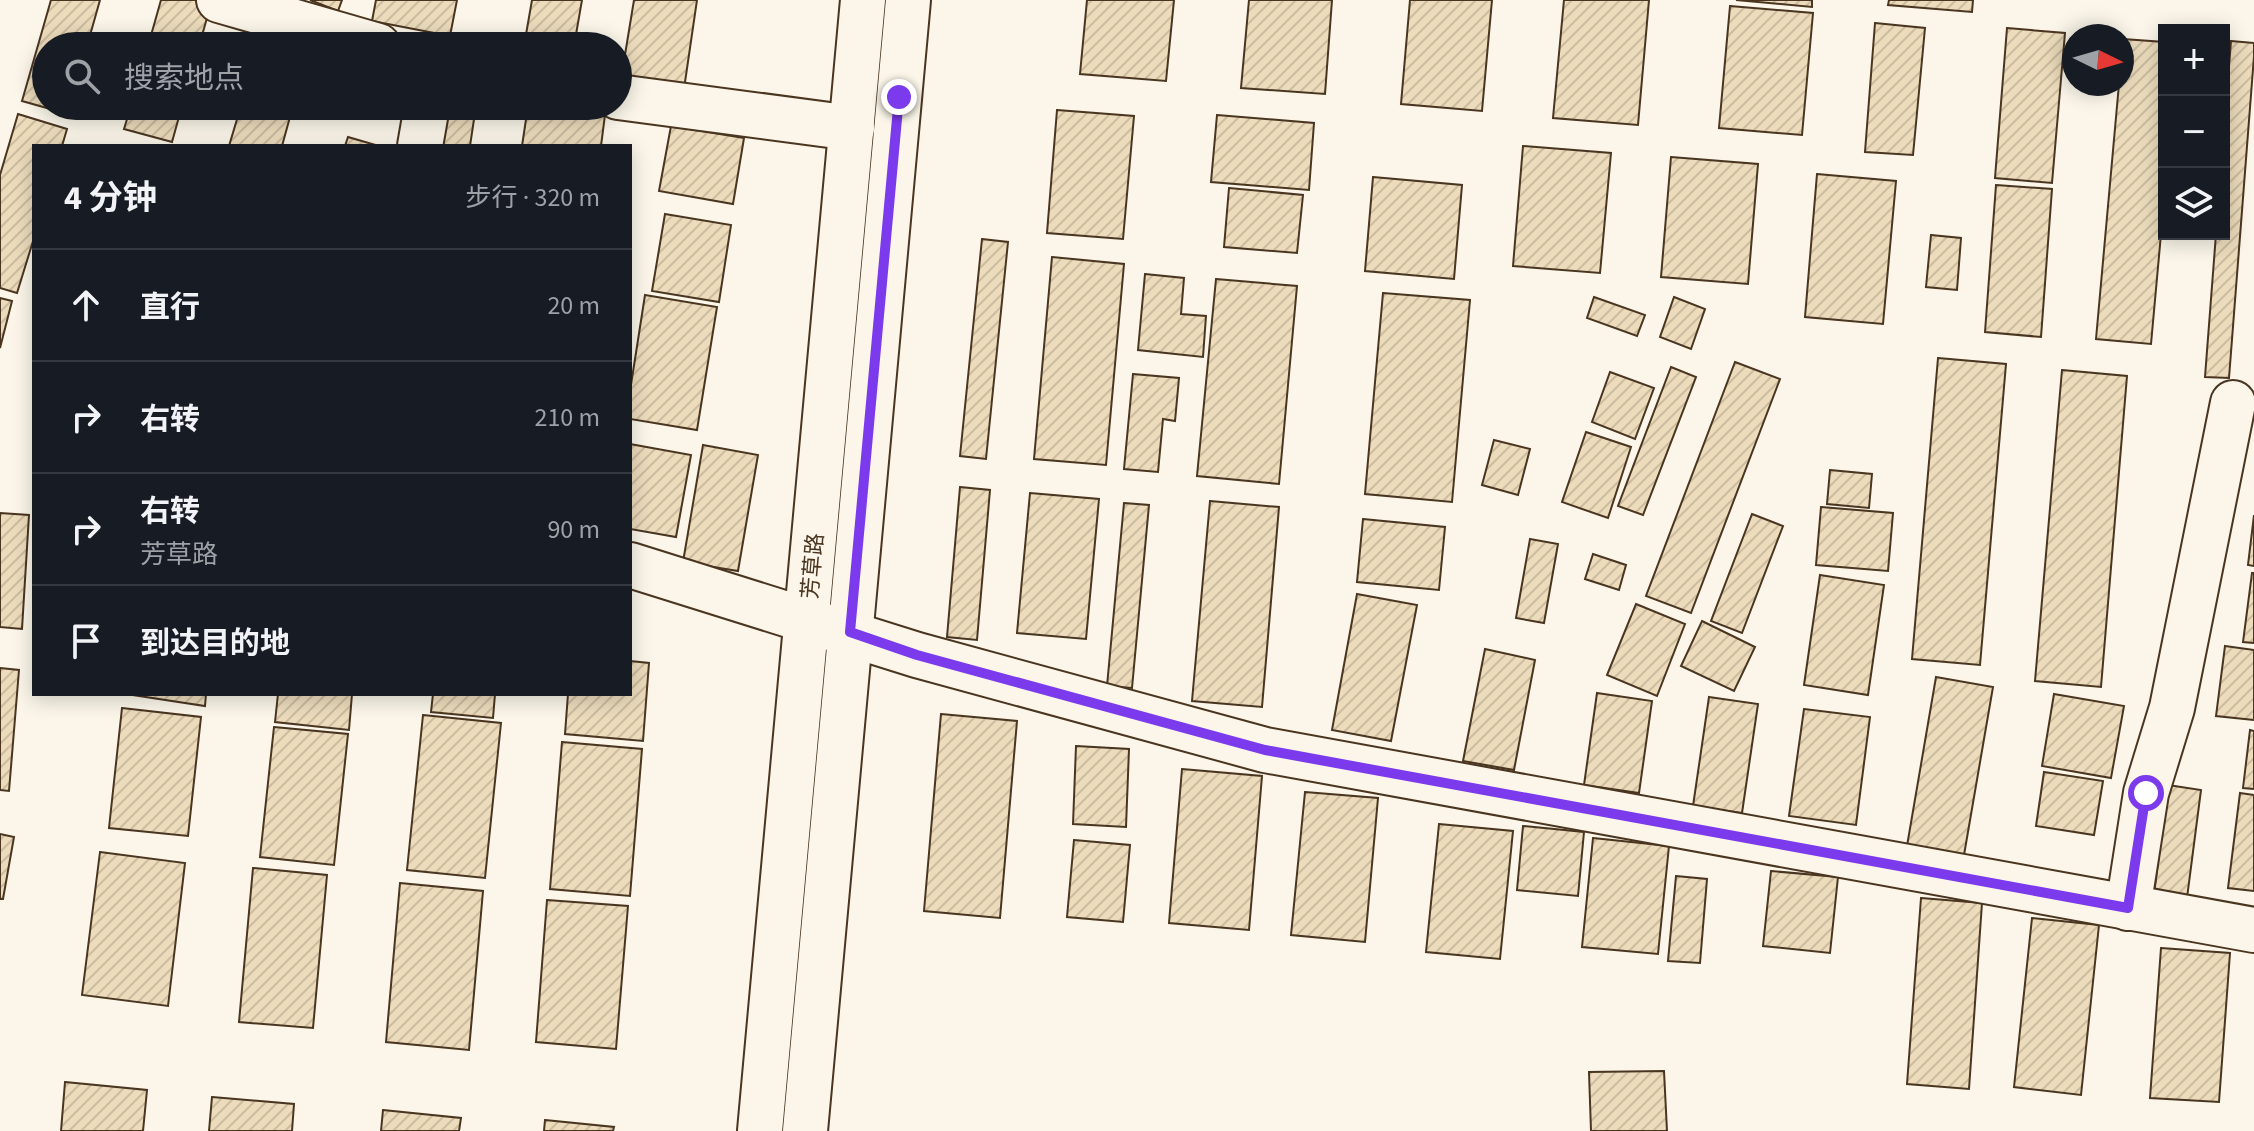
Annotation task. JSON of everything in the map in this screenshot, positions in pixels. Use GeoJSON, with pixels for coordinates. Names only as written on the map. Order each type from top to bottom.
{"type":"FeatureCollection","features":[{"type":"Feature","properties":{"kind":"street"},"geometry":{"type":"LineString","coordinates":[[219,0],[330,32]]}},
{"type":"Feature","properties":{"kind":"street","name":"芳草路"},"geometry":{"type":"LineString","coordinates":[[760,1131],[863,0]]}},
{"type":"Feature","properties":{"kind":"street","name":"芳草路"},"geometry":{"type":"LineString","coordinates":[[805,1131],[908,0]]}},
{"type":"Feature","properties":{"kind":"street"},"geometry":{"type":"LineString","coordinates":[[632,99],[852,128]]}},
{"type":"Feature","properties":{"kind":"street"},"geometry":{"type":"LineString","coordinates":[[420,144],[425,120]]}},
{"type":"Feature","properties":{"kind":"street"},"geometry":{"type":"LineString","coordinates":[[2128,908],[2146,793],[2172,708],[2233,403]]}},
{"type":"Feature","properties":{"kind":"street"},"geometry":{"type":"LineString","coordinates":[[632,566],[917,655],[1265,750],[2254,930]]}},
{"type":"Feature","properties":{"kind":"building"},"geometry":{"type":"Polygon","coordinates":[[[51,0],[100,0],[91,32],[42,32],[51,0]]]}},
{"type":"Feature","properties":{"kind":"building"},"geometry":{"type":"Polygon","coordinates":[[[161,0],[197,0],[211,4],[203,32],[152,32],[161,0]]]}},
{"type":"Feature","properties":{"kind":"building"},"geometry":{"type":"Polygon","coordinates":[[[310,0],[342,0],[338,11],[310,0]]]}},
{"type":"Feature","properties":{"kind":"building"},"geometry":{"type":"Polygon","coordinates":[[[376,0],[457,0],[451,32],[429,32],[372,21],[376,0]]]}},
{"type":"Feature","properties":{"kind":"building"},"geometry":{"type":"Polygon","coordinates":[[[532,0],[582,0],[576,32],[526,32],[532,0]]]}},
{"type":"Feature","properties":{"kind":"building"},"geometry":{"type":"Polygon","coordinates":[[[634,0],[697,0],[684,89],[632,81],[632,32],[629,32],[634,0]]]}},
{"type":"Feature","properties":{"kind":"building"},"geometry":{"type":"Polygon","coordinates":[[[1087,0],[1174,0],[1166,81],[1080,74],[1087,0]]]}},
{"type":"Feature","properties":{"kind":"building"},"geometry":{"type":"Polygon","coordinates":[[[1249,0],[1332,0],[1325,94],[1241,88],[1249,0]]]}},
{"type":"Feature","properties":{"kind":"building"},"geometry":{"type":"Polygon","coordinates":[[[1410,0],[1492,0],[1482,111],[1401,104],[1410,0]]]}},
{"type":"Feature","properties":{"kind":"building"},"geometry":{"type":"Polygon","coordinates":[[[1564,0],[1649,0],[1638,125],[1553,118],[1564,0]]]}},
{"type":"Feature","properties":{"kind":"building"},"geometry":{"type":"Polygon","coordinates":[[[1736,0],[1812,0],[1812,7],[1736,0]]]}},
{"type":"Feature","properties":{"kind":"building"},"geometry":{"type":"Polygon","coordinates":[[[1889,0],[1973,0],[1972,12],[1888,5],[1889,0]]]}},
{"type":"Feature","properties":{"kind":"building"},"geometry":{"type":"Polygon","coordinates":[[[1730,6],[1813,13],[1802,135],[1719,128],[1730,6]]]}},
{"type":"Feature","properties":{"kind":"building"},"geometry":{"type":"Polygon","coordinates":[[[1875,23],[1925,28],[1913,155],[1865,152],[1875,23]]]}},
{"type":"Feature","properties":{"kind":"building"},"geometry":{"type":"Polygon","coordinates":[[[2007,28],[2062,33],[2052,183],[1995,178],[2007,28]]]}},
{"type":"Feature","properties":{"kind":"building"},"geometry":{"type":"Polygon","coordinates":[[[2134,40],[2158,42],[2158,240],[2160,240],[2151,344],[2096,339],[2118,96],[2134,96],[2134,40]]]}},
{"type":"Feature","properties":{"kind":"building"},"geometry":{"type":"Polygon","coordinates":[[[2231,41],[2254,43],[2229,378],[2205,377],[2216,240],[2230,240],[2231,41]]]}},
{"type":"Feature","properties":{"kind":"building"},"geometry":{"type":"Polygon","coordinates":[[[32,66],[32,104],[22,101],[32,66]]]}},
{"type":"Feature","properties":{"kind":"building"},"geometry":{"type":"Polygon","coordinates":[[[1057,110],[1134,116],[1123,239],[1047,233],[1057,110]]]}},
{"type":"Feature","properties":{"kind":"building"},"geometry":{"type":"Polygon","coordinates":[[[18,114],[67,129],[63,144],[32,144],[32,244],[17,293],[0,288],[0,175],[18,114]]]}},
{"type":"Feature","properties":{"kind":"building"},"geometry":{"type":"Polygon","coordinates":[[[1217,115],[1314,123],[1309,190],[1211,182],[1217,115]]]}},
{"type":"Feature","properties":{"kind":"building"},"geometry":{"type":"Polygon","coordinates":[[[127,120],[178,120],[172,142],[124,129],[127,120]]]}},
{"type":"Feature","properties":{"kind":"building"},"geometry":{"type":"Polygon","coordinates":[[[237,120],[289,120],[283,144],[230,144],[237,120]]]}},
{"type":"Feature","properties":{"kind":"building"},"geometry":{"type":"Polygon","coordinates":[[[441,120],[474,120],[470,144],[438,144],[441,120]]]}},
{"type":"Feature","properties":{"kind":"building"},"geometry":{"type":"Polygon","coordinates":[[[526,120],[604,120],[601,144],[522,144],[526,120]]]}},
{"type":"Feature","properties":{"kind":"building"},"geometry":{"type":"Polygon","coordinates":[[[671,126],[744,138],[733,204],[659,191],[671,126]]]}},
{"type":"Feature","properties":{"kind":"building"},"geometry":{"type":"Polygon","coordinates":[[[348,137],[372,144],[346,144],[348,137]]]}},
{"type":"Feature","properties":{"kind":"building"},"geometry":{"type":"Polygon","coordinates":[[[1523,146],[1611,153],[1600,273],[1513,266],[1523,146]]]}},
{"type":"Feature","properties":{"kind":"building"},"geometry":{"type":"Polygon","coordinates":[[[1671,157],[1758,164],[1748,284],[1661,277],[1671,157]]]}},
{"type":"Feature","properties":{"kind":"building"},"geometry":{"type":"Polygon","coordinates":[[[1817,174],[1896,181],[1883,324],[1805,317],[1817,174]]]}},
{"type":"Feature","properties":{"kind":"building"},"geometry":{"type":"Polygon","coordinates":[[[1373,177],[1462,185],[1454,279],[1365,271],[1373,177]]]}},
{"type":"Feature","properties":{"kind":"building"},"geometry":{"type":"Polygon","coordinates":[[[1996,185],[2052,189],[2041,337],[1985,332],[1996,185]]]}},
{"type":"Feature","properties":{"kind":"building"},"geometry":{"type":"Polygon","coordinates":[[[1229,188],[1303,195],[1297,253],[1224,247],[1229,188]]]}},
{"type":"Feature","properties":{"kind":"building"},"geometry":{"type":"Polygon","coordinates":[[[665,214],[731,225],[719,302],[652,291],[665,214]]]}},
{"type":"Feature","properties":{"kind":"building"},"geometry":{"type":"Polygon","coordinates":[[[1931,235],[1961,238],[1957,290],[1926,287],[1931,235]]]}},
{"type":"Feature","properties":{"kind":"building"},"geometry":{"type":"Polygon","coordinates":[[[982,239],[1008,242],[986,459],[960,456],[982,239]]]}},
{"type":"Feature","properties":{"kind":"building"},"geometry":{"type":"Polygon","coordinates":[[[1052,257],[1124,264],[1106,465],[1034,459],[1052,257]]]}},
{"type":"Feature","properties":{"kind":"building"},"geometry":{"type":"Polygon","coordinates":[[[1145,274],[1184,278],[1181,314],[1206,316],[1203,357],[1138,350],[1145,274]]]}},
{"type":"Feature","properties":{"kind":"building"},"geometry":{"type":"Polygon","coordinates":[[[1216,279],[1297,286],[1279,484],[1197,476],[1216,279]]]}},
{"type":"Feature","properties":{"kind":"building"},"geometry":{"type":"Polygon","coordinates":[[[1383,293],[1470,300],[1452,502],[1365,494],[1383,293]]]}},
{"type":"Feature","properties":{"kind":"building"},"geometry":{"type":"Polygon","coordinates":[[[645,295],[717,307],[697,430],[632,419],[632,378],[645,295]]]}},
{"type":"Feature","properties":{"kind":"building"},"geometry":{"type":"Polygon","coordinates":[[[1594,297],[1645,315],[1637,336],[1587,318],[1594,297]]]}},
{"type":"Feature","properties":{"kind":"building"},"geometry":{"type":"Polygon","coordinates":[[[1674,297],[1705,309],[1691,349],[1660,337],[1674,297]]]}},
{"type":"Feature","properties":{"kind":"building"},"geometry":{"type":"Polygon","coordinates":[[[0,298],[12,301],[0,348],[0,298]]]}},
{"type":"Feature","properties":{"kind":"building"},"geometry":{"type":"Polygon","coordinates":[[[1938,358],[2006,364],[1980,665],[1912,659],[1938,358]]]}},
{"type":"Feature","properties":{"kind":"building"},"geometry":{"type":"Polygon","coordinates":[[[1735,362],[1780,379],[1691,613],[1646,596],[1735,362]]]}},
{"type":"Feature","properties":{"kind":"building"},"geometry":{"type":"Polygon","coordinates":[[[1671,367],[1696,377],[1643,515],[1618,506],[1671,367]]]}},
{"type":"Feature","properties":{"kind":"building"},"geometry":{"type":"Polygon","coordinates":[[[2062,370],[2127,376],[2101,687],[2035,681],[2062,370]]]}},
{"type":"Feature","properties":{"kind":"building"},"geometry":{"type":"Polygon","coordinates":[[[1610,372],[1654,388],[1635,439],[1592,422],[1610,372]]]}},
{"type":"Feature","properties":{"kind":"building"},"geometry":{"type":"Polygon","coordinates":[[[1133,374],[1179,378],[1175,421],[1163,419],[1158,472],[1124,469],[1133,374]]]}},
{"type":"Feature","properties":{"kind":"building"},"geometry":{"type":"Polygon","coordinates":[[[1586,432],[1631,447],[1608,518],[1562,502],[1586,432]]]}},
{"type":"Feature","properties":{"kind":"building"},"geometry":{"type":"Polygon","coordinates":[[[1494,440],[1530,449],[1518,495],[1482,485],[1494,440]]]}},
{"type":"Feature","properties":{"kind":"building"},"geometry":{"type":"Polygon","coordinates":[[[632,444],[691,455],[676,537],[632,529],[632,444]]]}},
{"type":"Feature","properties":{"kind":"building"},"geometry":{"type":"Polygon","coordinates":[[[703,445],[758,455],[738,571],[683,562],[703,445]]]}},
{"type":"Feature","properties":{"kind":"building"},"geometry":{"type":"Polygon","coordinates":[[[1830,470],[1872,474],[1869,508],[1827,504],[1830,470]]]}},
{"type":"Feature","properties":{"kind":"building"},"geometry":{"type":"Polygon","coordinates":[[[960,487],[990,490],[977,640],[947,637],[960,487]]]}},
{"type":"Feature","properties":{"kind":"building"},"geometry":{"type":"Polygon","coordinates":[[[1030,493],[1099,499],[1086,639],[1017,633],[1030,493]]]}},
{"type":"Feature","properties":{"kind":"building"},"geometry":{"type":"Polygon","coordinates":[[[1210,501],[1279,507],[1262,707],[1192,701],[1210,501]]]}},
{"type":"Feature","properties":{"kind":"building"},"geometry":{"type":"Polygon","coordinates":[[[1124,503],[1149,505],[1132,688],[1107,686],[1124,503]]]}},
{"type":"Feature","properties":{"kind":"building"},"geometry":{"type":"Polygon","coordinates":[[[1821,507],[1893,513],[1888,571],[1816,565],[1821,507]]]}},
{"type":"Feature","properties":{"kind":"building"},"geometry":{"type":"Polygon","coordinates":[[[0,513],[29,515],[22,629],[0,627],[0,513]]]}},
{"type":"Feature","properties":{"kind":"building"},"geometry":{"type":"Polygon","coordinates":[[[1752,514],[1783,526],[1742,633],[1711,621],[1752,514]]]}},
{"type":"Feature","properties":{"kind":"building"},"geometry":{"type":"Polygon","coordinates":[[[2254,515],[2254,566],[2248,565],[2254,515]]]}},
{"type":"Feature","properties":{"kind":"building"},"geometry":{"type":"Polygon","coordinates":[[[1363,519],[1445,527],[1439,590],[1357,582],[1363,519]]]}},
{"type":"Feature","properties":{"kind":"building"},"geometry":{"type":"Polygon","coordinates":[[[1530,539],[1558,544],[1544,623],[1516,618],[1530,539]]]}},
{"type":"Feature","properties":{"kind":"building"},"geometry":{"type":"Polygon","coordinates":[[[1593,554],[1626,565],[1619,590],[1585,579],[1593,554]]]}},
{"type":"Feature","properties":{"kind":"building"},"geometry":{"type":"Polygon","coordinates":[[[2254,573],[2254,643],[2243,642],[2254,573]]]}},
{"type":"Feature","properties":{"kind":"building"},"geometry":{"type":"Polygon","coordinates":[[[1820,575],[1884,585],[1868,695],[1804,685],[1820,575]]]}},
{"type":"Feature","properties":{"kind":"building"},"geometry":{"type":"Polygon","coordinates":[[[1357,594],[1417,605],[1391,741],[1332,730],[1357,594]]]}},
{"type":"Feature","properties":{"kind":"building"},"geometry":{"type":"Polygon","coordinates":[[[1636,604],[1685,624],[1657,696],[1607,675],[1636,604]]]}},
{"type":"Feature","properties":{"kind":"building"},"geometry":{"type":"Polygon","coordinates":[[[1702,621],[1755,647],[1734,691],[1681,666],[1702,621]]]}},
{"type":"Feature","properties":{"kind":"building"},"geometry":{"type":"Polygon","coordinates":[[[2225,646],[2254,650],[2254,720],[2216,716],[2225,646]]]}},
{"type":"Feature","properties":{"kind":"building"},"geometry":{"type":"Polygon","coordinates":[[[1485,649],[1535,660],[1514,770],[1463,761],[1485,649]]]}},
{"type":"Feature","properties":{"kind":"building"},"geometry":{"type":"Polygon","coordinates":[[[632,661],[649,663],[643,741],[565,734],[568,696],[632,696],[632,661]]]}},
{"type":"Feature","properties":{"kind":"building"},"geometry":{"type":"Polygon","coordinates":[[[0,668],[19,670],[9,791],[0,790],[0,668]]]}},
{"type":"Feature","properties":{"kind":"building"},"geometry":{"type":"Polygon","coordinates":[[[1936,677],[1993,687],[1964,855],[1907,846],[1936,677]]]}},
{"type":"Feature","properties":{"kind":"building"},"geometry":{"type":"Polygon","coordinates":[[[1597,693],[1652,701],[1639,793],[1584,785],[1597,693]]]}},
{"type":"Feature","properties":{"kind":"building"},"geometry":{"type":"Polygon","coordinates":[[[2054,694],[2124,706],[2111,778],[2042,766],[2054,694]]]}},
{"type":"Feature","properties":{"kind":"building"},"geometry":{"type":"Polygon","coordinates":[[[139,696],[206,696],[205,706],[139,696]]]}},
{"type":"Feature","properties":{"kind":"building"},"geometry":{"type":"Polygon","coordinates":[[[278,696],[352,696],[349,730],[275,722],[278,696]]]}},
{"type":"Feature","properties":{"kind":"building"},"geometry":{"type":"Polygon","coordinates":[[[433,696],[495,696],[493,718],[431,712],[433,696]]]}},
{"type":"Feature","properties":{"kind":"building"},"geometry":{"type":"Polygon","coordinates":[[[1709,697],[1758,704],[1742,813],[1693,806],[1709,697]]]}},
{"type":"Feature","properties":{"kind":"building"},"geometry":{"type":"Polygon","coordinates":[[[122,708],[201,717],[188,836],[109,828],[122,708]]]}},
{"type":"Feature","properties":{"kind":"building"},"geometry":{"type":"Polygon","coordinates":[[[1804,709],[1870,717],[1856,825],[1789,816],[1804,709]]]}},
{"type":"Feature","properties":{"kind":"building"},"geometry":{"type":"Polygon","coordinates":[[[941,714],[1017,721],[1000,918],[924,911],[941,714]]]}},
{"type":"Feature","properties":{"kind":"building"},"geometry":{"type":"Polygon","coordinates":[[[423,715],[501,723],[485,878],[407,870],[423,715]]]}},
{"type":"Feature","properties":{"kind":"building"},"geometry":{"type":"Polygon","coordinates":[[[274,727],[348,734],[334,865],[260,857],[274,727]]]}},
{"type":"Feature","properties":{"kind":"building"},"geometry":{"type":"Polygon","coordinates":[[[2250,730],[2254,731],[2254,789],[2243,788],[2250,730]]]}},
{"type":"Feature","properties":{"kind":"building"},"geometry":{"type":"Polygon","coordinates":[[[562,742],[642,749],[630,896],[550,889],[562,742]]]}},
{"type":"Feature","properties":{"kind":"building"},"geometry":{"type":"Polygon","coordinates":[[[1076,746],[1129,749],[1126,827],[1073,824],[1076,746]]]}},
{"type":"Feature","properties":{"kind":"building"},"geometry":{"type":"Polygon","coordinates":[[[1182,769],[1262,776],[1249,930],[1169,923],[1182,769]]]}},
{"type":"Feature","properties":{"kind":"building"},"geometry":{"type":"Polygon","coordinates":[[[2044,772],[2103,781],[2094,835],[2036,826],[2044,772]]]}},
{"type":"Feature","properties":{"kind":"building"},"geometry":{"type":"Polygon","coordinates":[[[2168,785],[2201,790],[2187,898],[2154,894],[2168,785]]]}},
{"type":"Feature","properties":{"kind":"building"},"geometry":{"type":"Polygon","coordinates":[[[1305,792],[1378,798],[1365,942],[1291,935],[1305,792]]]}},
{"type":"Feature","properties":{"kind":"building"},"geometry":{"type":"Polygon","coordinates":[[[2240,793],[2254,795],[2254,891],[2228,888],[2240,793]]]}},
{"type":"Feature","properties":{"kind":"building"},"geometry":{"type":"Polygon","coordinates":[[[1439,824],[1513,831],[1500,959],[1426,952],[1439,824]]]}},
{"type":"Feature","properties":{"kind":"building"},"geometry":{"type":"Polygon","coordinates":[[[1523,826],[1584,832],[1578,896],[1517,890],[1523,826]]]}},
{"type":"Feature","properties":{"kind":"building"},"geometry":{"type":"Polygon","coordinates":[[[0,834],[14,837],[3,899],[0,899],[0,834]]]}},
{"type":"Feature","properties":{"kind":"building"},"geometry":{"type":"Polygon","coordinates":[[[1593,838],[1669,846],[1658,954],[1582,947],[1593,838]]]}},
{"type":"Feature","properties":{"kind":"building"},"geometry":{"type":"Polygon","coordinates":[[[1074,840],[1130,845],[1123,922],[1067,917],[1074,840]]]}},
{"type":"Feature","properties":{"kind":"building"},"geometry":{"type":"Polygon","coordinates":[[[100,852],[185,863],[168,1006],[82,995],[100,852]]]}},
{"type":"Feature","properties":{"kind":"building"},"geometry":{"type":"Polygon","coordinates":[[[253,868],[327,875],[313,1028],[239,1022],[253,868]]]}},
{"type":"Feature","properties":{"kind":"building"},"geometry":{"type":"Polygon","coordinates":[[[1771,871],[1838,877],[1830,953],[1763,946],[1771,871]]]}},
{"type":"Feature","properties":{"kind":"building"},"geometry":{"type":"Polygon","coordinates":[[[1676,876],[1707,879],[1700,963],[1668,961],[1676,876]]]}},
{"type":"Feature","properties":{"kind":"building"},"geometry":{"type":"Polygon","coordinates":[[[400,883],[483,891],[469,1050],[386,1042],[400,883]]]}},
{"type":"Feature","properties":{"kind":"building"},"geometry":{"type":"Polygon","coordinates":[[[1921,898],[1982,903],[1969,1089],[1907,1084],[1921,898]]]}},
{"type":"Feature","properties":{"kind":"building"},"geometry":{"type":"Polygon","coordinates":[[[547,900],[628,906],[616,1049],[536,1042],[547,900]]]}},
{"type":"Feature","properties":{"kind":"building"},"geometry":{"type":"Polygon","coordinates":[[[2032,918],[2099,925],[2081,1095],[2014,1087],[2032,918]]]}},
{"type":"Feature","properties":{"kind":"building"},"geometry":{"type":"Polygon","coordinates":[[[2161,948],[2230,953],[2219,1102],[2150,1098],[2161,948]]]}},
{"type":"Feature","properties":{"kind":"building"},"geometry":{"type":"Polygon","coordinates":[[[1664,1071],[1667,1131],[1591,1131],[1589,1072],[1664,1071]]]}},
{"type":"Feature","properties":{"kind":"building"},"geometry":{"type":"Polygon","coordinates":[[[65,1082],[147,1090],[143,1131],[61,1131],[65,1082]]]}},
{"type":"Feature","properties":{"kind":"building"},"geometry":{"type":"Polygon","coordinates":[[[212,1097],[294,1104],[292,1131],[209,1131],[212,1097]]]}},
{"type":"Feature","properties":{"kind":"building"},"geometry":{"type":"Polygon","coordinates":[[[383,1110],[461,1118],[459,1131],[381,1131],[383,1110]]]}},
{"type":"Feature","properties":{"kind":"building"},"geometry":{"type":"Polygon","coordinates":[[[545,1120],[614,1127],[613,1131],[544,1131],[545,1120]]]}},
{"type":"Feature","properties":{"kind":"route"},"geometry":{"type":"LineString","coordinates":[[899,97],[850,632],[917,655],[1265,750],[2128,908],[2146,793]]}}]}
